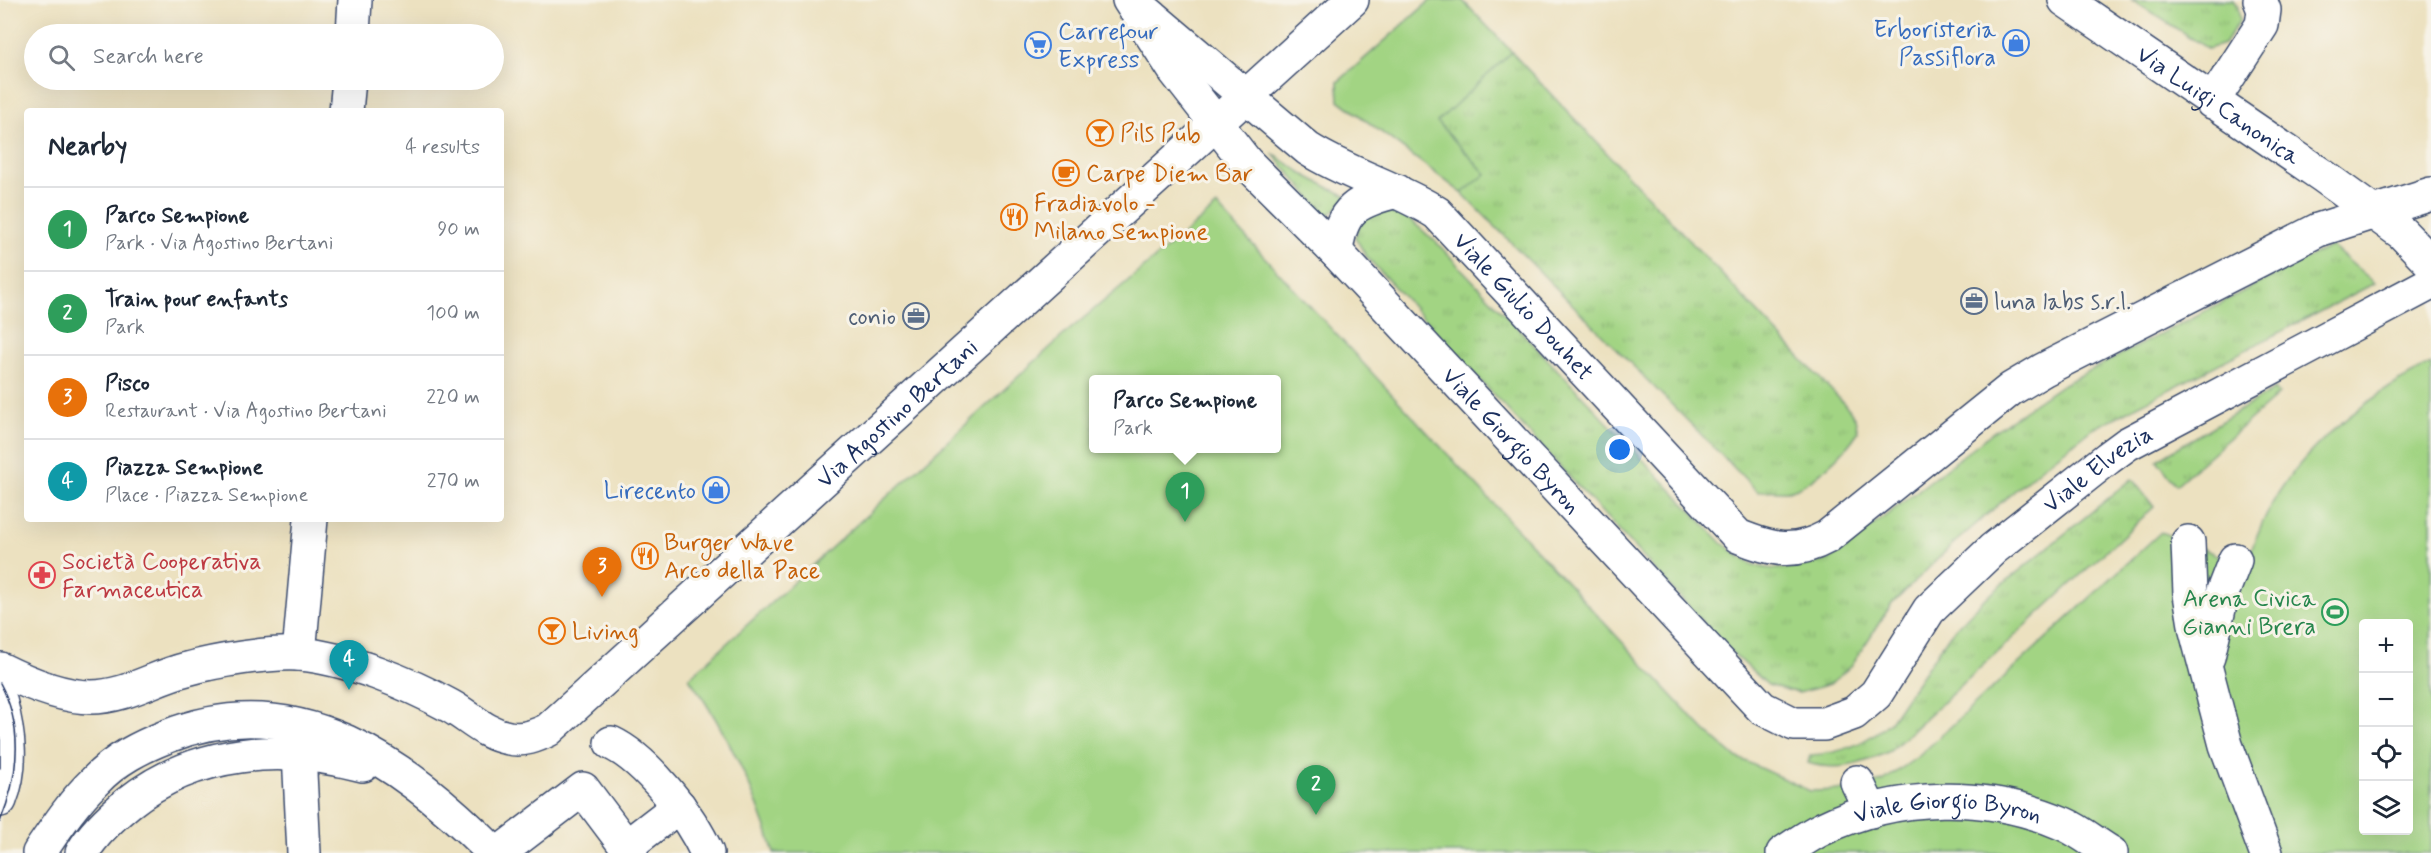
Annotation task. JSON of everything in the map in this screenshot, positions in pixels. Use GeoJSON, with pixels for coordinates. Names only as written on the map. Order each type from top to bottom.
{"type":"FeatureCollection","features":[{"type":"Feature","properties":{"kind":"street"},"geometry":{"type":"LineString","coordinates":[[353,24],[356,0]]}},
{"type":"Feature","properties":{"kind":"street","name":"Viale Giulio Douhet"},"geometry":{"type":"LineString","coordinates":[[1130,0],[1308,149],[1332,165],[1397,191],[1437,213],[1738,536],[1773,547],[1785,549],[1808,547],[1827,537],[2011,389],[2043,370],[2318,230],[2371,212]]}},
{"type":"Feature","properties":{"kind":"street","name":"Viale Giorgio Byron"},"geometry":{"type":"LineString","coordinates":[[1130,0],[1157,46],[1246,162],[1336,252],[1762,708],[1794,724],[1824,724]]}},
{"type":"Feature","properties":{"kind":"street","name":"Via Agostino Bertani"},"geometry":{"type":"LineString","coordinates":[[299,654],[352,666],[403,683],[451,706],[478,726],[512,739],[533,737],[548,730],[1248,97],[1352,0]]}},
{"type":"Feature","properties":{"kind":"street"},"geometry":{"type":"LineString","coordinates":[[2212,102],[2262,25],[2264,10],[2260,0]]}},
{"type":"Feature","properties":{"kind":"street","name":"Via Luigi Canonica"},"geometry":{"type":"LineString","coordinates":[[2075,3],[2212,102],[2402,233],[2431,263]]}},
{"type":"Feature","properties":{"kind":"street"},"geometry":{"type":"LineString","coordinates":[[346,108],[348,90]]}},
{"type":"Feature","properties":{"kind":"street"},"geometry":{"type":"LineString","coordinates":[[1336,252],[1339,231],[1354,206],[1367,198],[1397,191]]}},
{"type":"Feature","properties":{"kind":"street"},"geometry":{"type":"LineString","coordinates":[[2371,212],[2431,194]]}},
{"type":"Feature","properties":{"kind":"street","name":"Viale Elvezia"},"geometry":{"type":"LineString","coordinates":[[1824,724],[1854,713],[1876,694],[1929,610],[1993,549],[2127,444],[2431,283]]}},
{"type":"Feature","properties":{"kind":"street"},"geometry":{"type":"LineString","coordinates":[[0,669],[72,695],[92,697],[122,694],[186,669],[299,654],[311,522]]}},
{"type":"Feature","properties":{"kind":"street"},"geometry":{"type":"LineString","coordinates":[[2188,542],[2190,594],[2226,745],[2266,853]]}},
{"type":"Feature","properties":{"kind":"street"},"geometry":{"type":"LineString","coordinates":[[2206,664],[2223,591],[2235,560]]}},
{"type":"Feature","properties":{"kind":"street"},"geometry":{"type":"LineString","coordinates":[[0,700],[9,733],[8,762],[0,800]]}},
{"type":"Feature","properties":{"kind":"street"},"geometry":{"type":"LineString","coordinates":[[39,853],[94,781],[133,750],[186,729],[227,721],[257,720],[317,730],[363,748],[396,769],[428,794],[494,853]]}},
{"type":"Feature","properties":{"kind":"street"},"geometry":{"type":"LineString","coordinates":[[611,743],[631,755],[679,806],[707,853]]}},
{"type":"Feature","properties":{"kind":"street"},"geometry":{"type":"LineString","coordinates":[[83,851],[112,816],[141,793],[184,770],[220,758],[247,754],[299,753],[337,758],[376,768],[428,794]]}},
{"type":"Feature","properties":{"kind":"street"},"geometry":{"type":"LineString","coordinates":[[299,753],[304,853]]}},
{"type":"Feature","properties":{"kind":"street"},"geometry":{"type":"LineString","coordinates":[[1857,782],[1871,811]]}},
{"type":"Feature","properties":{"kind":"street"},"geometry":{"type":"LineString","coordinates":[[499,853],[583,789],[629,850],[679,806]]}},
{"type":"Feature","properties":{"kind":"street","name":"Viale Giorgio Byron"},"geometry":{"type":"LineString","coordinates":[[1783,853],[1822,829],[1871,811],[1931,800],[2000,803],[2065,825],[2111,853]]}},
{"type":"Feature","properties":{"kind":"green space"},"geometry":{"type":"Polygon","coordinates":[[[1431,0],[1462,0],[1849,409],[1855,418],[1858,432],[1826,468],[1795,489],[1758,492],[1462,193],[1339,100],[1338,82],[1431,0]]]}},
{"type":"Feature","properties":{"kind":"green space"},"geometry":{"type":"Polygon","coordinates":[[[1431,0],[1462,0],[1512,52],[1437,122],[1486,174],[1462,193],[1339,100],[1338,82],[1431,0]]]}},
{"type":"Feature","properties":{"kind":"green space"},"geometry":{"type":"Polygon","coordinates":[[[2132,0],[2233,0],[2238,7],[2240,20],[2224,44],[2208,49],[2132,0]]]}},
{"type":"Feature","properties":{"kind":"green space"},"geometry":{"type":"Polygon","coordinates":[[[1272,153],[1308,177],[1348,197],[1327,217],[1272,153]]]}},
{"type":"Feature","properties":{"kind":"green space"},"geometry":{"type":"Polygon","coordinates":[[[1217,206],[1704,730],[1734,756],[1810,791],[1843,790],[1883,781],[1919,756],[2161,532],[2245,566],[2273,502],[2285,483],[2315,447],[2371,400],[2431,364],[2431,853],[774,853],[739,762],[703,698],[689,678],[1067,332],[1217,206]]]}},
{"type":"Feature","properties":{"kind":"green space"},"geometry":{"type":"Polygon","coordinates":[[[1382,209],[1408,218],[1436,242],[1722,543],[1750,563],[1759,567],[1780,569],[1801,567],[1830,559],[1993,432],[2060,386],[2331,246],[2375,283],[2091,430],[2041,468],[1953,544],[1891,605],[1851,666],[1830,684],[1799,693],[1768,685],[1724,645],[1366,256],[1355,237],[1363,218],[1382,209]]]}},
{"type":"Feature","properties":{"kind":"green space"},"geometry":{"type":"Polygon","coordinates":[[[2275,389],[2279,394],[2176,485],[2157,460],[2275,389]]]}},
{"type":"Feature","properties":{"kind":"green space"},"geometry":{"type":"Polygon","coordinates":[[[2132,479],[2154,507],[1890,751],[1870,760],[1840,767],[1808,763],[1810,755],[1843,750],[1853,746],[1872,736],[1890,722],[1950,634],[1981,602],[2132,479]]]}},
{"type":"Feature","properties":{"kind":"tram line"},"geometry":{"type":"LineString","coordinates":[[0,683],[8,700],[16,735],[15,770],[0,822]]}},
{"type":"Feature","properties":{"kind":"tram line"},"geometry":{"type":"LineString","coordinates":[[0,738],[0,768]]}},
{"type":"Feature","properties":{"kind":"place","name":"Erboristeria Passiflora"},"geometry":{"type":"Point","coordinates":[2016,43]}},
{"type":"Feature","properties":{"kind":"place","name":"Carrefour Express"},"geometry":{"type":"Point","coordinates":[1038,45]}},
{"type":"Feature","properties":{"kind":"place","name":"Pils Pub"},"geometry":{"type":"Point","coordinates":[1100,133]}},
{"type":"Feature","properties":{"kind":"place","name":"Carpe Diem Bar"},"geometry":{"type":"Point","coordinates":[1066,173]}},
{"type":"Feature","properties":{"kind":"place","name":"Fradiavolo - Milano Sempione"},"geometry":{"type":"Point","coordinates":[1014,217]}},
{"type":"Feature","properties":{"kind":"place","name":"luna labs s.r.l."},"geometry":{"type":"Point","coordinates":[1974,301]}},
{"type":"Feature","properties":{"kind":"place","name":"conio"},"geometry":{"type":"Point","coordinates":[916,316]}},
{"type":"Feature","properties":{"kind":"place","name":"Lirecento"},"geometry":{"type":"Point","coordinates":[716,490]}},
{"type":"Feature","properties":{"kind":"place","name":"Parco Sempione"},"geometry":{"type":"Point","coordinates":[1185,522]}},
{"type":"Feature","properties":{"kind":"place","name":"Burger Wave Arco della Pace"},"geometry":{"type":"Point","coordinates":[645,556]}},
{"type":"Feature","properties":{"kind":"place","name":"Società Cooperativa Farmaceutica"},"geometry":{"type":"Point","coordinates":[42,575]}},
{"type":"Feature","properties":{"kind":"place","name":"Pisco"},"geometry":{"type":"Point","coordinates":[602,597]}},
{"type":"Feature","properties":{"kind":"place","name":"Arena Civica Gianni Brera"},"geometry":{"type":"Point","coordinates":[2335,612]}},
{"type":"Feature","properties":{"kind":"place","name":"Living"},"geometry":{"type":"Point","coordinates":[552,631]}},
{"type":"Feature","properties":{"kind":"place","name":"Piazza Sempione"},"geometry":{"type":"Point","coordinates":[349,690]}},
{"type":"Feature","properties":{"kind":"place","name":"Train pour enfants"},"geometry":{"type":"Point","coordinates":[1316,815]}}]}
